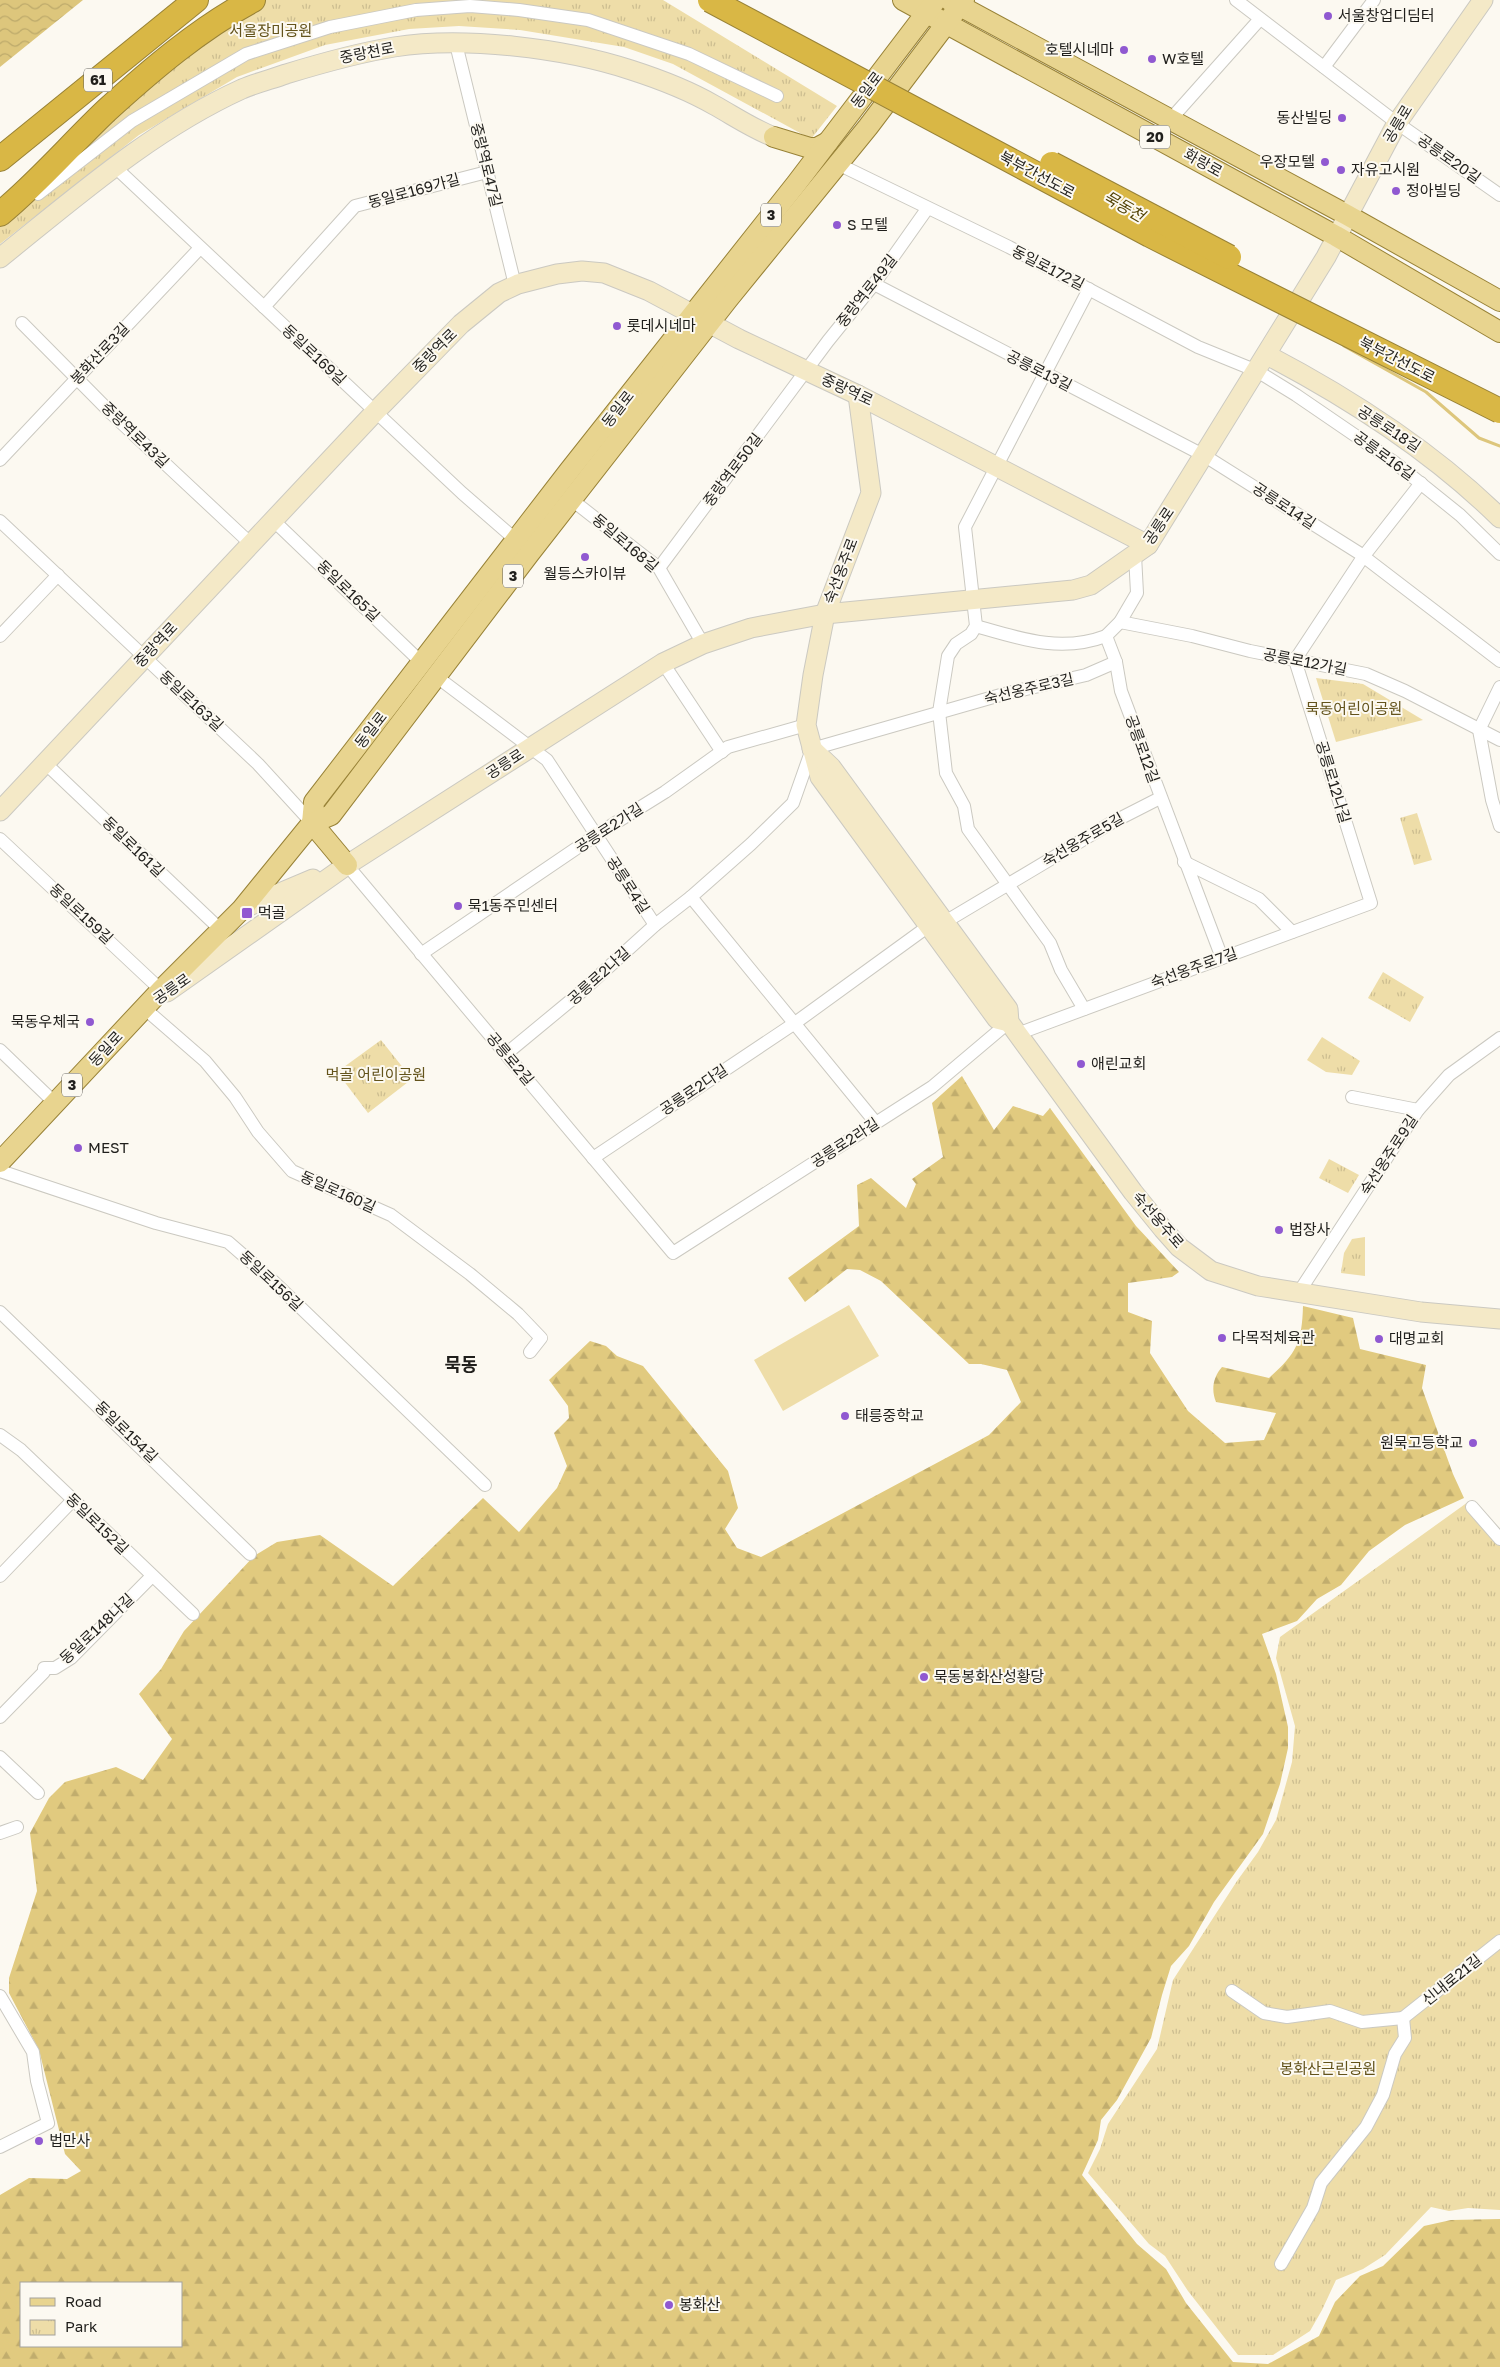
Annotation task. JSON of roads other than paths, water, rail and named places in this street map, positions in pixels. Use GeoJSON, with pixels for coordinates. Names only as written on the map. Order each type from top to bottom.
{"type":"FeatureCollection","features":[{"type":"Feature","properties":{"kind":"highway","name":"61"},"geometry":{"type":"LineString","coordinates":[[0,160],[196,0]]}},
{"type":"Feature","properties":{"kind":"highway"},"geometry":{"type":"LineString","coordinates":[[0,214],[54,166],[167,46],[224,0]]}},
{"type":"Feature","properties":{"kind":"highway"},"geometry":{"type":"LineString","coordinates":[[107,111],[174,53],[253,0]]}},
{"type":"Feature","properties":{"kind":"highway","name":"북부간선도로"},"geometry":{"type":"LineString","coordinates":[[710,0],[1150,235],[1500,411]]}},
{"type":"Feature","properties":{"kind":"highway","name":"북부간선도로"},"geometry":{"type":"LineString","coordinates":[[744,0],[1274,281],[1500,394]]}},
{"type":"Feature","properties":{"kind":"main road","name":"화랑로"},"geometry":{"type":"LineString","coordinates":[[903,0],[931,6],[946,23],[1336,236],[1500,332]]}},
{"type":"Feature","properties":{"kind":"main road","name":"화랑로"},"geometry":{"type":"LineString","coordinates":[[958,2],[1170,120],[1347,215],[1500,302]]}},
{"type":"Feature","properties":{"kind":"main road","name":"동일로"},"geometry":{"type":"LineString","coordinates":[[701,318],[838,164],[917,63],[946,23],[958,2]]}},
{"type":"Feature","properties":{"kind":"main road","name":"동일로"},"geometry":{"type":"LineString","coordinates":[[312,823],[314,802],[422,663],[528,535],[572,500],[661,370],[701,318],[804,174],[931,6]]}},
{"type":"Feature","properties":{"kind":"main road"},"geometry":{"type":"LineString","coordinates":[[774,137],[810,148],[816,148],[828,142]]}},
{"type":"Feature","properties":{"kind":"main road"},"geometry":{"type":"LineString","coordinates":[[774,137],[799,162],[804,174]]}},
{"type":"Feature","properties":{"kind":"main road","name":"동일로"},"geometry":{"type":"LineString","coordinates":[[0,1162],[161,990],[222,931],[312,823],[331,815],[437,677],[569,471],[661,370]]}},
{"type":"Feature","properties":{"kind":"main road"},"geometry":{"type":"LineString","coordinates":[[569,471],[564,486],[566,491],[571,493],[584,483]]}},
{"type":"Feature","properties":{"kind":"main road"},"geometry":{"type":"LineString","coordinates":[[337,772],[334,788],[339,792],[354,786]]}},
{"type":"Feature","properties":{"kind":"main road"},"geometry":{"type":"LineString","coordinates":[[312,823],[347,865]]}},
{"type":"Feature","properties":{"kind":"street","name":"공릉로20길"},"geometry":{"type":"LineString","coordinates":[[1236,0],[1397,123],[1498,191]]}},
{"type":"Feature","properties":{"kind":"street"},"geometry":{"type":"LineString","coordinates":[[1324,67],[1374,0]]}},
{"type":"Feature","properties":{"kind":"street","name":"공릉로"},"geometry":{"type":"LineString","coordinates":[[144,1008],[347,865],[663,664],[703,644],[751,628],[825,614],[1073,590],[1091,585],[1142,550],[1205,456],[1326,257],[1397,123],[1483,0]]}},
{"type":"Feature","properties":{"kind":"street"},"geometry":{"type":"LineString","coordinates":[[0,225],[130,123],[246,54],[330,27],[416,10],[470,6],[519,10],[588,20],[689,54],[777,96]]}},
{"type":"Feature","properties":{"kind":"street"},"geometry":{"type":"LineString","coordinates":[[1159,139],[1170,120],[1260,18]]}},
{"type":"Feature","properties":{"kind":"street","name":"중랑천로"},"geometry":{"type":"LineString","coordinates":[[0,258],[115,167],[194,115],[243,89],[329,60],[396,47],[456,44],[516,47],[576,56],[625,68],[667,83],[774,137]]}},
{"type":"Feature","properties":{"kind":"street","name":"중랑역로47길"},"geometry":{"type":"LineString","coordinates":[[456,44],[515,285]]}},
{"type":"Feature","properties":{"kind":"street","name":"동일로172길"},"geometry":{"type":"LineString","coordinates":[[838,164],[927,210],[1008,247],[1198,347],[1257,371]]}},
{"type":"Feature","properties":{"kind":"street","name":"동일로169길"},"geometry":{"type":"LineString","coordinates":[[115,167],[375,412],[528,535]]}},
{"type":"Feature","properties":{"kind":"street","name":"동일로169가길"},"geometry":{"type":"LineString","coordinates":[[264,308],[355,206],[488,172]]}},
{"type":"Feature","properties":{"kind":"street","name":"중랑역로49길"},"geometry":{"type":"LineString","coordinates":[[806,371],[828,340],[874,284],[927,210]]}},
{"type":"Feature","properties":{"kind":"street","name":"봉화산로3길"},"geometry":{"type":"LineString","coordinates":[[0,460],[200,248]]}},
{"type":"Feature","properties":{"kind":"street","name":"중랑역로"},"geometry":{"type":"LineString","coordinates":[[0,811],[375,412],[485,302],[499,292],[515,285],[557,274],[582,271],[604,273],[649,291],[806,371],[858,394],[997,466],[1142,550]]}},
{"type":"Feature","properties":{"kind":"street","name":"공릉로13길"},"geometry":{"type":"LineString","coordinates":[[874,284],[1205,456]]}},
{"type":"Feature","properties":{"kind":"street"},"geometry":{"type":"LineString","coordinates":[[1084,1009],[1061,970],[1050,943],[968,829],[964,806],[946,773],[940,712],[948,656],[956,644],[971,634],[976,626],[965,527],[1089,289]]}},
{"type":"Feature","properties":{"kind":"street","name":"중랑역로43길"},"geometry":{"type":"LineString","coordinates":[[22,323],[112,414],[251,544]]}},
{"type":"Feature","properties":{"kind":"street","name":"공릉로18길"},"geometry":{"type":"LineString","coordinates":[[1269,351],[1296,371],[1413,443],[1465,485],[1500,518]]}},
{"type":"Feature","properties":{"kind":"street","name":"중랑역로50길"},"geometry":{"type":"LineString","coordinates":[[659,568],[806,371]]}},
{"type":"Feature","properties":{"kind":"street","name":"공릉로16길"},"geometry":{"type":"LineString","coordinates":[[1257,371],[1359,437],[1421,483],[1460,515],[1500,554]]}},
{"type":"Feature","properties":{"kind":"street","name":"숙선옹주로"},"geometry":{"type":"LineString","coordinates":[[858,394],[871,494],[825,614],[813,675],[806,725],[812,749],[831,767],[938,923],[1008,1009],[1013,1028],[1134,1192],[1179,1247],[1211,1271],[1258,1286],[1421,1312],[1500,1319]]}},
{"type":"Feature","properties":{"kind":"street","name":"공릉로14길"},"geometry":{"type":"LineString","coordinates":[[1205,456],[1363,557],[1500,661]]}},
{"type":"Feature","properties":{"kind":"street"},"geometry":{"type":"LineString","coordinates":[[1295,660],[1363,557],[1421,483]]}},
{"type":"Feature","properties":{"kind":"street","name":"동일로168길"},"geometry":{"type":"LineString","coordinates":[[572,500],[659,568],[703,644]]}},
{"type":"Feature","properties":{"kind":"street","name":"동일로165길"},"geometry":{"type":"LineString","coordinates":[[273,520],[422,663]]}},
{"type":"Feature","properties":{"kind":"street","name":"동일로163길"},"geometry":{"type":"LineString","coordinates":[[0,521],[258,764],[312,823]]}},
{"type":"Feature","properties":{"kind":"street"},"geometry":{"type":"LineString","coordinates":[[976,626],[1014,637],[1058,645],[1090,642],[1106,636],[1120,622],[1137,593],[1142,550]]}},
{"type":"Feature","properties":{"kind":"street"},"geometry":{"type":"LineString","coordinates":[[0,636],[58,576]]}},
{"type":"Feature","properties":{"kind":"street","name":"공릉로12가길"},"geometry":{"type":"LineString","coordinates":[[1120,622],[1366,674],[1405,691],[1500,740]]}},
{"type":"Feature","properties":{"kind":"street","name":"공릉로12길"},"geometry":{"type":"LineString","coordinates":[[1106,636],[1116,662],[1120,691],[1222,958]]}},
{"type":"Feature","properties":{"kind":"street","name":"공릉로12나길"},"geometry":{"type":"LineString","coordinates":[[1295,660],[1371,903]]}},
{"type":"Feature","properties":{"kind":"street","name":"숙선옹주로3길"},"geometry":{"type":"LineString","coordinates":[[812,749],[1004,694],[1086,675],[1116,662]]}},
{"type":"Feature","properties":{"kind":"street"},"geometry":{"type":"LineString","coordinates":[[663,664],[722,752]]}},
{"type":"Feature","properties":{"kind":"street"},"geometry":{"type":"LineString","coordinates":[[437,677],[532,747]]}},
{"type":"Feature","properties":{"kind":"street"},"geometry":{"type":"LineString","coordinates":[[1500,687],[1479,730],[1492,800],[1500,826]]}},
{"type":"Feature","properties":{"kind":"street","name":"공릉로2가길"},"geometry":{"type":"LineString","coordinates":[[421,954],[728,747],[806,725]]}},
{"type":"Feature","properties":{"kind":"street","name":"공릉로4길"},"geometry":{"type":"LineString","coordinates":[[532,747],[547,760],[655,925]]}},
{"type":"Feature","properties":{"kind":"street","name":"공릉로2나길"},"geometry":{"type":"LineString","coordinates":[[506,1054],[582,992],[655,925],[691,897],[793,803],[812,749]]}},
{"type":"Feature","properties":{"kind":"street","name":"동일로161길"},"geometry":{"type":"LineString","coordinates":[[45,763],[222,931]]}},
{"type":"Feature","properties":{"kind":"street","name":"숙선옹주로5길"},"geometry":{"type":"LineString","coordinates":[[938,923],[984,901],[1008,884],[1111,823],[1160,798]]}},
{"type":"Feature","properties":{"kind":"street","name":"동일로159길"},"geometry":{"type":"LineString","coordinates":[[0,839],[161,990]]}},
{"type":"Feature","properties":{"kind":"street"},"geometry":{"type":"LineString","coordinates":[[1184,862],[1259,899],[1292,932]]}},
{"type":"Feature","properties":{"kind":"street","name":"공릉로"},"geometry":{"type":"LineString","coordinates":[[242,909],[347,865]]}},
{"type":"Feature","properties":{"kind":"street","name":"공릉로2길"},"geometry":{"type":"LineString","coordinates":[[347,865],[674,1253]]}},
{"type":"Feature","properties":{"kind":"street"},"geometry":{"type":"LineString","coordinates":[[691,897],[876,1123]]}},
{"type":"Feature","properties":{"kind":"street","name":"숙선옹주로7길"},"geometry":{"type":"LineString","coordinates":[[1013,1028],[1084,1009],[1371,903]]}},
{"type":"Feature","properties":{"kind":"street","name":"공릉로2다길"},"geometry":{"type":"LineString","coordinates":[[593,1158],[795,1023],[938,923]]}},
{"type":"Feature","properties":{"kind":"street","name":"동일로160길"},"geometry":{"type":"LineString","coordinates":[[144,1008],[205,1061],[235,1097],[258,1132],[292,1171],[390,1215],[434,1246],[518,1314],[541,1338],[530,1352]]}},
{"type":"Feature","properties":{"kind":"street","name":"공릉로2라길"},"geometry":{"type":"LineString","coordinates":[[674,1253],[932,1087],[1013,1028]]}},
{"type":"Feature","properties":{"kind":"street","name":"숙선옹주로9길"},"geometry":{"type":"LineString","coordinates":[[1299,1292],[1418,1110],[1449,1075],[1500,1038]]}},
{"type":"Feature","properties":{"kind":"street"},"geometry":{"type":"LineString","coordinates":[[0,1050],[55,1103]]}},
{"type":"Feature","properties":{"kind":"street"},"geometry":{"type":"LineString","coordinates":[[1352,1097],[1418,1110]]}},
{"type":"Feature","properties":{"kind":"street","name":"동일로156길"},"geometry":{"type":"LineString","coordinates":[[0,1171],[156,1223],[228,1242],[274,1282],[485,1485]]}},
{"type":"Feature","properties":{"kind":"street","name":"동일로154길"},"geometry":{"type":"LineString","coordinates":[[0,1312],[250,1554]]}},
{"type":"Feature","properties":{"kind":"street","name":"동일로152길"},"geometry":{"type":"LineString","coordinates":[[0,1436],[21,1450],[192,1614]]}},
{"type":"Feature","properties":{"kind":"street"},"geometry":{"type":"LineString","coordinates":[[0,1576],[73,1500]]}},
{"type":"Feature","properties":{"kind":"street"},"geometry":{"type":"LineString","coordinates":[[1472,1507],[1500,1539]]}},
{"type":"Feature","properties":{"kind":"street","name":"동일로148나길"},"geometry":{"type":"LineString","coordinates":[[0,1717],[44,1672],[44,1668],[55,1668],[71,1658],[152,1576]]}},
{"type":"Feature","properties":{"kind":"street"},"geometry":{"type":"LineString","coordinates":[[0,1757],[38,1793]]}},
{"type":"Feature","properties":{"kind":"street"},"geometry":{"type":"LineString","coordinates":[[0,1833],[17,1827]]}},
{"type":"Feature","properties":{"kind":"street","name":"신내로21길"},"geometry":{"type":"LineString","coordinates":[[1403,2018],[1500,1941]]}},
{"type":"Feature","properties":{"kind":"street"},"geometry":{"type":"LineString","coordinates":[[1232,1991],[1264,2013],[1287,2017],[1330,2011],[1362,2022],[1403,2018],[1405,2038],[1395,2054],[1383,2095],[1366,2127],[1321,2183],[1313,2208],[1281,2264]]}},
{"type":"Feature","properties":{"kind":"street"},"geometry":{"type":"LineString","coordinates":[[0,1996],[33,2052],[36,2081],[48,2123],[0,2148]]}},
{"type":"Feature","properties":{"kind":"water"},"geometry":{"type":"Polygon","coordinates":[[[0,0],[83,0],[0,67],[0,0]]]}},
{"type":"Feature","properties":{"kind":"waterway","name":"묵동천"},"geometry":{"type":"LineString","coordinates":[[1344,346],[1426,392],[1479,438],[1500,446]]}},
{"type":"Feature","properties":{"kind":"place","name":"서울창업디딤터"},"geometry":{"type":"Point","coordinates":[1328,16]}},
{"type":"Feature","properties":{"kind":"place","name":"호텔시네마"},"geometry":{"type":"Point","coordinates":[1124,50]}},
{"type":"Feature","properties":{"kind":"place","name":"W호텔"},"geometry":{"type":"Point","coordinates":[1152,59]}},
{"type":"Feature","properties":{"kind":"place","name":"동산빌딩"},"geometry":{"type":"Point","coordinates":[1342,118]}},
{"type":"Feature","properties":{"kind":"place","name":"우장모텔"},"geometry":{"type":"Point","coordinates":[1325,162]}},
{"type":"Feature","properties":{"kind":"place","name":"자유고시원"},"geometry":{"type":"Point","coordinates":[1341,170]}},
{"type":"Feature","properties":{"kind":"place","name":"정아빌딩"},"geometry":{"type":"Point","coordinates":[1396,191]}},
{"type":"Feature","properties":{"kind":"place","name":"S 모텔"},"geometry":{"type":"Point","coordinates":[837,225]}},
{"type":"Feature","properties":{"kind":"place","name":"롯데시네마"},"geometry":{"type":"Point","coordinates":[617,326]}},
{"type":"Feature","properties":{"kind":"place","name":"월등스카이뷰"},"geometry":{"type":"Point","coordinates":[585,557]}},
{"type":"Feature","properties":{"kind":"place","name":"묵1동주민센터"},"geometry":{"type":"Point","coordinates":[458,906]}},
{"type":"Feature","properties":{"kind":"place","name":"먹골"},"geometry":{"type":"Point","coordinates":[247,913]}},
{"type":"Feature","properties":{"kind":"place","name":"묵동우체국"},"geometry":{"type":"Point","coordinates":[90,1022]}},
{"type":"Feature","properties":{"kind":"place","name":"애린교회"},"geometry":{"type":"Point","coordinates":[1081,1064]}},
{"type":"Feature","properties":{"kind":"place","name":"MEST"},"geometry":{"type":"Point","coordinates":[78,1148]}},
{"type":"Feature","properties":{"kind":"place","name":"법장사"},"geometry":{"type":"Point","coordinates":[1279,1230]}},
{"type":"Feature","properties":{"kind":"place","name":"다목적체육관"},"geometry":{"type":"Point","coordinates":[1222,1338]}},
{"type":"Feature","properties":{"kind":"place","name":"대명교회"},"geometry":{"type":"Point","coordinates":[1379,1339]}},
{"type":"Feature","properties":{"kind":"place","name":"태릉중학교"},"geometry":{"type":"Point","coordinates":[845,1416]}},
{"type":"Feature","properties":{"kind":"place","name":"원묵고등학교"},"geometry":{"type":"Point","coordinates":[1473,1443]}},
{"type":"Feature","properties":{"kind":"place","name":"묵동봉화산성황당"},"geometry":{"type":"Point","coordinates":[924,1677]}},
{"type":"Feature","properties":{"kind":"place","name":"법만사"},"geometry":{"type":"Point","coordinates":[39,2141]}},
{"type":"Feature","properties":{"kind":"place","name":"봉화산"},"geometry":{"type":"Point","coordinates":[669,2305]}},
{"type":"Feature","properties":{"kind":"district","name":"묵동"},"geometry":{"type":"Point","coordinates":[461,1365]}},
{"type":"Feature","properties":{"kind":"park label","name":"서울장미공원"},"geometry":{"type":"Point","coordinates":[271,31]}},
{"type":"Feature","properties":{"kind":"park label","name":"묵동어린이공원"},"geometry":{"type":"Point","coordinates":[1354,709]}},
{"type":"Feature","properties":{"kind":"park label","name":"먹골 어린이공원"},"geometry":{"type":"Point","coordinates":[376,1075]}},
{"type":"Feature","properties":{"kind":"park label","name":"봉화산근린공원"},"geometry":{"type":"Point","coordinates":[1328,2069]}}]}
